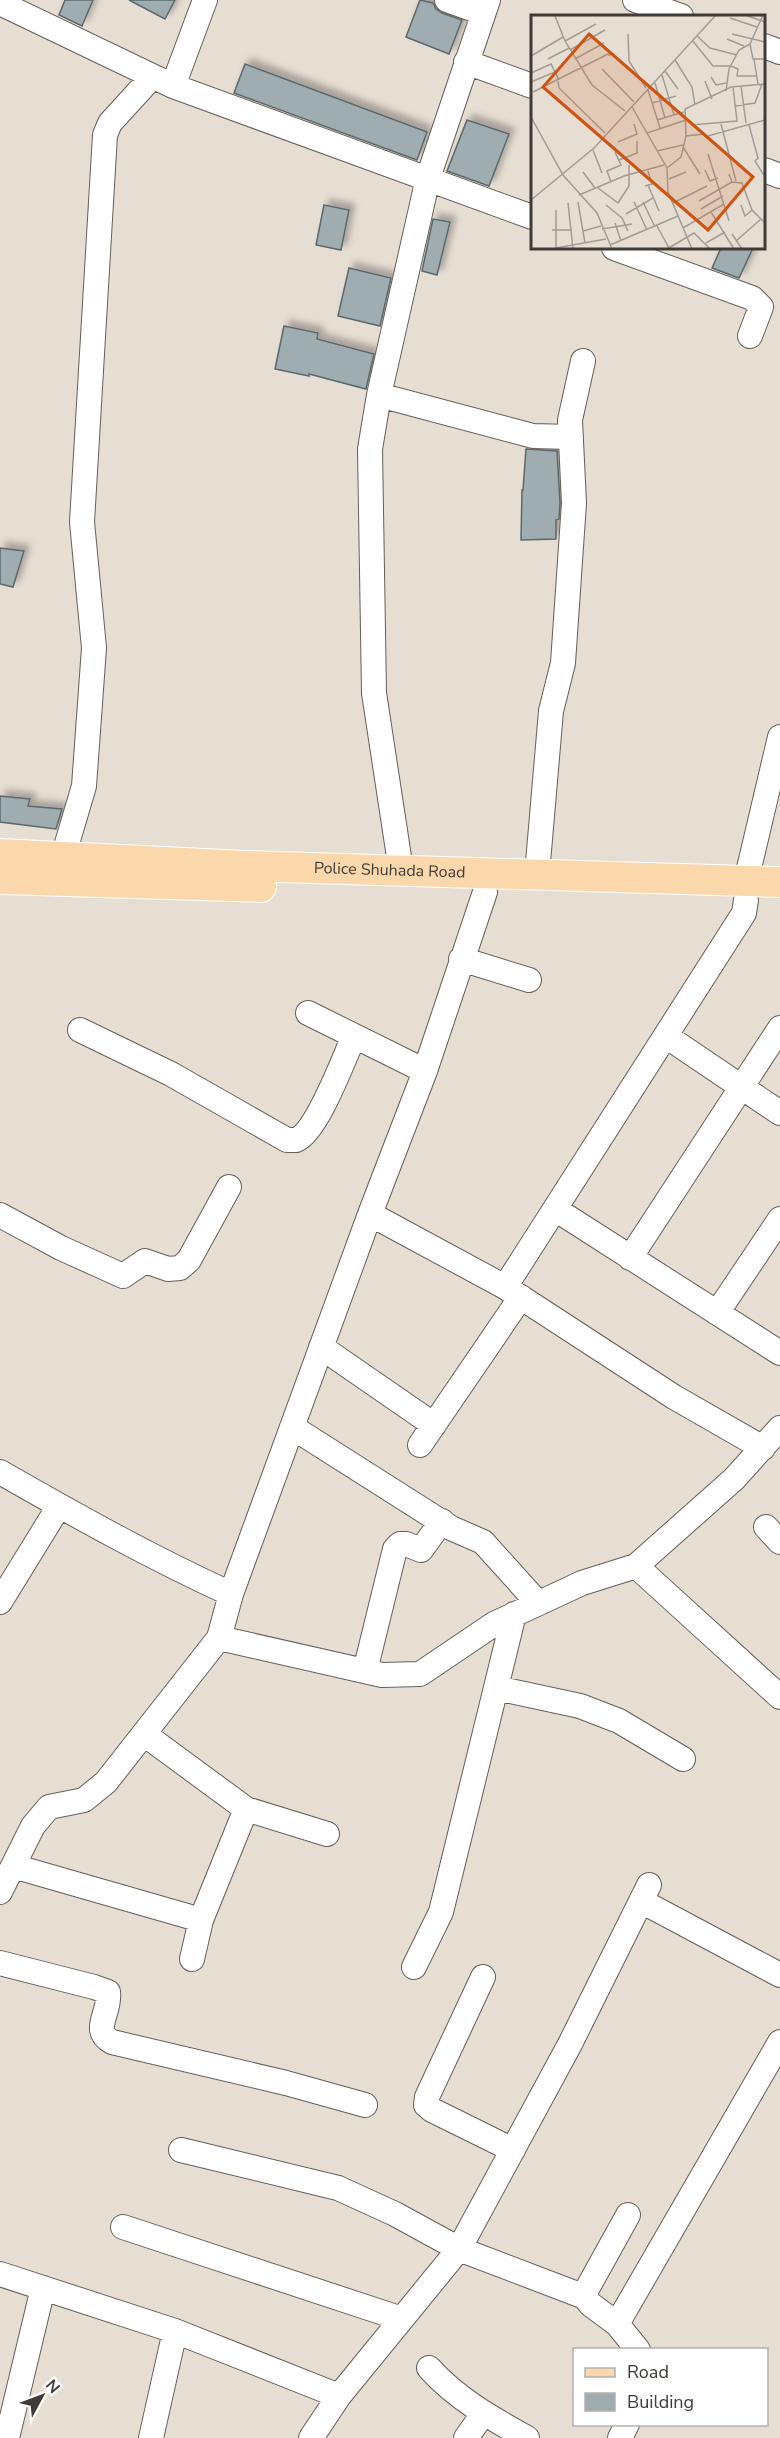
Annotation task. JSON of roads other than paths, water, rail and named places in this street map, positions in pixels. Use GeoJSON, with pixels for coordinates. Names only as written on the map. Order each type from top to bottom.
{"type":"FeatureCollection","features":[{"type":"Feature","properties":{"kind":"main road","name":"Police Shuhada Road"},"geometry":{"type":"LineString","coordinates":[[0,854],[63,857],[245,876],[485,892],[746,891],[780,902]]}},
{"type":"Feature","properties":{"kind":"main road","name":"Police Shuhada Road"},"geometry":{"type":"LineString","coordinates":[[0,879],[245,876],[401,870],[537,874],[715,890]]}},
{"type":"Feature","properties":{"kind":"main road","name":"Police Shuhada Road"},"geometry":{"type":"LineString","coordinates":[[746,891],[780,882]]}},
{"type":"Feature","properties":{"kind":"street"},"geometry":{"type":"LineString","coordinates":[[63,857],[84,786],[94,648],[82,522],[105,135],[110,123],[163,81],[205,0]]}},
{"type":"Feature","properties":{"kind":"street"},"geometry":{"type":"LineString","coordinates":[[401,870],[374,693],[369,449],[428,178],[485,7],[447,0]]}},
{"type":"Feature","properties":{"kind":"street"},"geometry":{"type":"LineString","coordinates":[[635,0],[678,15]]}},
{"type":"Feature","properties":{"kind":"street"},"geometry":{"type":"LineString","coordinates":[[0,3],[163,81],[531,217]]}},
{"type":"Feature","properties":{"kind":"street"},"geometry":{"type":"LineString","coordinates":[[765,46],[780,52]]}},
{"type":"Feature","properties":{"kind":"street"},"geometry":{"type":"LineString","coordinates":[[466,62],[531,86]]}},
{"type":"Feature","properties":{"kind":"street"},"geometry":{"type":"LineString","coordinates":[[765,170],[780,176]]}},
{"type":"Feature","properties":{"kind":"street"},"geometry":{"type":"LineString","coordinates":[[617,249],[752,298],[761,307],[750,336]]}},
{"type":"Feature","properties":{"kind":"street"},"geometry":{"type":"LineString","coordinates":[[537,874],[551,711],[563,663],[574,503],[570,420],[583,361]]}},
{"type":"Feature","properties":{"kind":"street"},"geometry":{"type":"LineString","coordinates":[[379,395],[533,436],[571,437]]}},
{"type":"Feature","properties":{"kind":"street"},"geometry":{"type":"LineString","coordinates":[[420,1445],[513,1292],[555,1209],[744,913],[746,891],[780,736]]}},
{"type":"Feature","properties":{"kind":"street"},"geometry":{"type":"LineString","coordinates":[[0,1891],[33,1826],[49,1807],[84,1800],[106,1782],[219,1638],[231,1594],[292,1426],[425,1071],[485,892]]}},
{"type":"Feature","properties":{"kind":"street"},"geometry":{"type":"LineString","coordinates":[[461,959],[529,980]]}},
{"type":"Feature","properties":{"kind":"street"},"geometry":{"type":"LineString","coordinates":[[308,1013],[425,1071]]}},
{"type":"Feature","properties":{"kind":"street"},"geometry":{"type":"LineString","coordinates":[[630,1258],[780,1028]]}},
{"type":"Feature","properties":{"kind":"street"},"geometry":{"type":"LineString","coordinates":[[80,1030],[171,1074],[287,1140],[295,1140],[305,1133],[319,1114],[354,1036]]}},
{"type":"Feature","properties":{"kind":"street"},"geometry":{"type":"LineString","coordinates":[[666,1036],[780,1113]]}},
{"type":"Feature","properties":{"kind":"street"},"geometry":{"type":"LineString","coordinates":[[0,1215],[61,1248],[123,1276],[145,1261],[168,1269],[180,1268],[189,1260],[229,1187]]}},
{"type":"Feature","properties":{"kind":"street"},"geometry":{"type":"LineString","coordinates":[[555,1209],[780,1353]]}},
{"type":"Feature","properties":{"kind":"street"},"geometry":{"type":"LineString","coordinates":[[370,1214],[513,1292],[674,1396],[763,1448]]}},
{"type":"Feature","properties":{"kind":"street"},"geometry":{"type":"LineString","coordinates":[[717,1313],[780,1219]]}},
{"type":"Feature","properties":{"kind":"street"},"geometry":{"type":"LineString","coordinates":[[321,1347],[434,1425]]}},
{"type":"Feature","properties":{"kind":"street"},"geometry":{"type":"LineString","coordinates":[[292,1426],[442,1521],[483,1542],[538,1603]]}},
{"type":"Feature","properties":{"kind":"street"},"geometry":{"type":"LineString","coordinates":[[219,1638],[382,1675],[420,1674],[494,1624],[514,1614],[582,1583],[636,1566],[734,1479],[780,1428]]}},
{"type":"Feature","properties":{"kind":"street"},"geometry":{"type":"LineString","coordinates":[[0,1472],[59,1506],[231,1594]]}},
{"type":"Feature","properties":{"kind":"street"},"geometry":{"type":"LineString","coordinates":[[0,1602],[59,1506]]}},
{"type":"Feature","properties":{"kind":"street"},"geometry":{"type":"LineString","coordinates":[[364,1671],[395,1549],[406,1544],[421,1550],[442,1521]]}},
{"type":"Feature","properties":{"kind":"street"},"geometry":{"type":"LineString","coordinates":[[636,1566],[780,1697]]}},
{"type":"Feature","properties":{"kind":"street"},"geometry":{"type":"LineString","coordinates":[[414,1967],[441,1912],[514,1614]]}},
{"type":"Feature","properties":{"kind":"street"},"geometry":{"type":"LineString","coordinates":[[496,1688],[580,1706],[619,1721],[683,1760]]}},
{"type":"Feature","properties":{"kind":"street"},"geometry":{"type":"LineString","coordinates":[[144,1734],[246,1809],[327,1834]]}},
{"type":"Feature","properties":{"kind":"street"},"geometry":{"type":"LineString","coordinates":[[192,1959],[201,1920],[246,1809]]}},
{"type":"Feature","properties":{"kind":"street"},"geometry":{"type":"LineString","coordinates":[[13,1866],[201,1920]]}},
{"type":"Feature","properties":{"kind":"street"},"geometry":{"type":"LineString","coordinates":[[311,2438],[339,2396],[459,2249],[570,2044],[645,1893],[780,1975]]}},
{"type":"Feature","properties":{"kind":"street"},"geometry":{"type":"LineString","coordinates":[[0,1963],[108,1992],[109,2001],[101,2031],[103,2037],[112,2042],[286,2083],[365,2105]]}},
{"type":"Feature","properties":{"kind":"street"},"geometry":{"type":"LineString","coordinates":[[483,1977],[427,2097],[426,2105],[513,2150]]}},
{"type":"Feature","properties":{"kind":"street"},"geometry":{"type":"LineString","coordinates":[[617,2324],[780,2042]]}},
{"type":"Feature","properties":{"kind":"street"},"geometry":{"type":"LineString","coordinates":[[181,2150],[338,2188],[394,2214],[459,2249],[585,2297],[590,2304],[617,2324],[637,2348]]}},
{"type":"Feature","properties":{"kind":"street"},"geometry":{"type":"LineString","coordinates":[[585,2297],[587,2289],[628,2215]]}},
{"type":"Feature","properties":{"kind":"street"},"geometry":{"type":"LineString","coordinates":[[123,2227],[402,2319]]}},
{"type":"Feature","properties":{"kind":"street"},"geometry":{"type":"LineString","coordinates":[[0,2274],[175,2331],[339,2396]]}},
{"type":"Feature","properties":{"kind":"street"},"geometry":{"type":"LineString","coordinates":[[7,2438],[10,2385],[43,2288]]}},
{"type":"Feature","properties":{"kind":"street"},"geometry":{"type":"LineString","coordinates":[[151,2438],[175,2331]]}},
{"type":"Feature","properties":{"kind":"street"},"geometry":{"type":"LineString","coordinates":[[429,2368],[446,2386],[483,2414],[527,2438]]}},
{"type":"Feature","properties":{"kind":"street"},"geometry":{"type":"LineString","coordinates":[[466,2438],[483,2414]]}}]}
